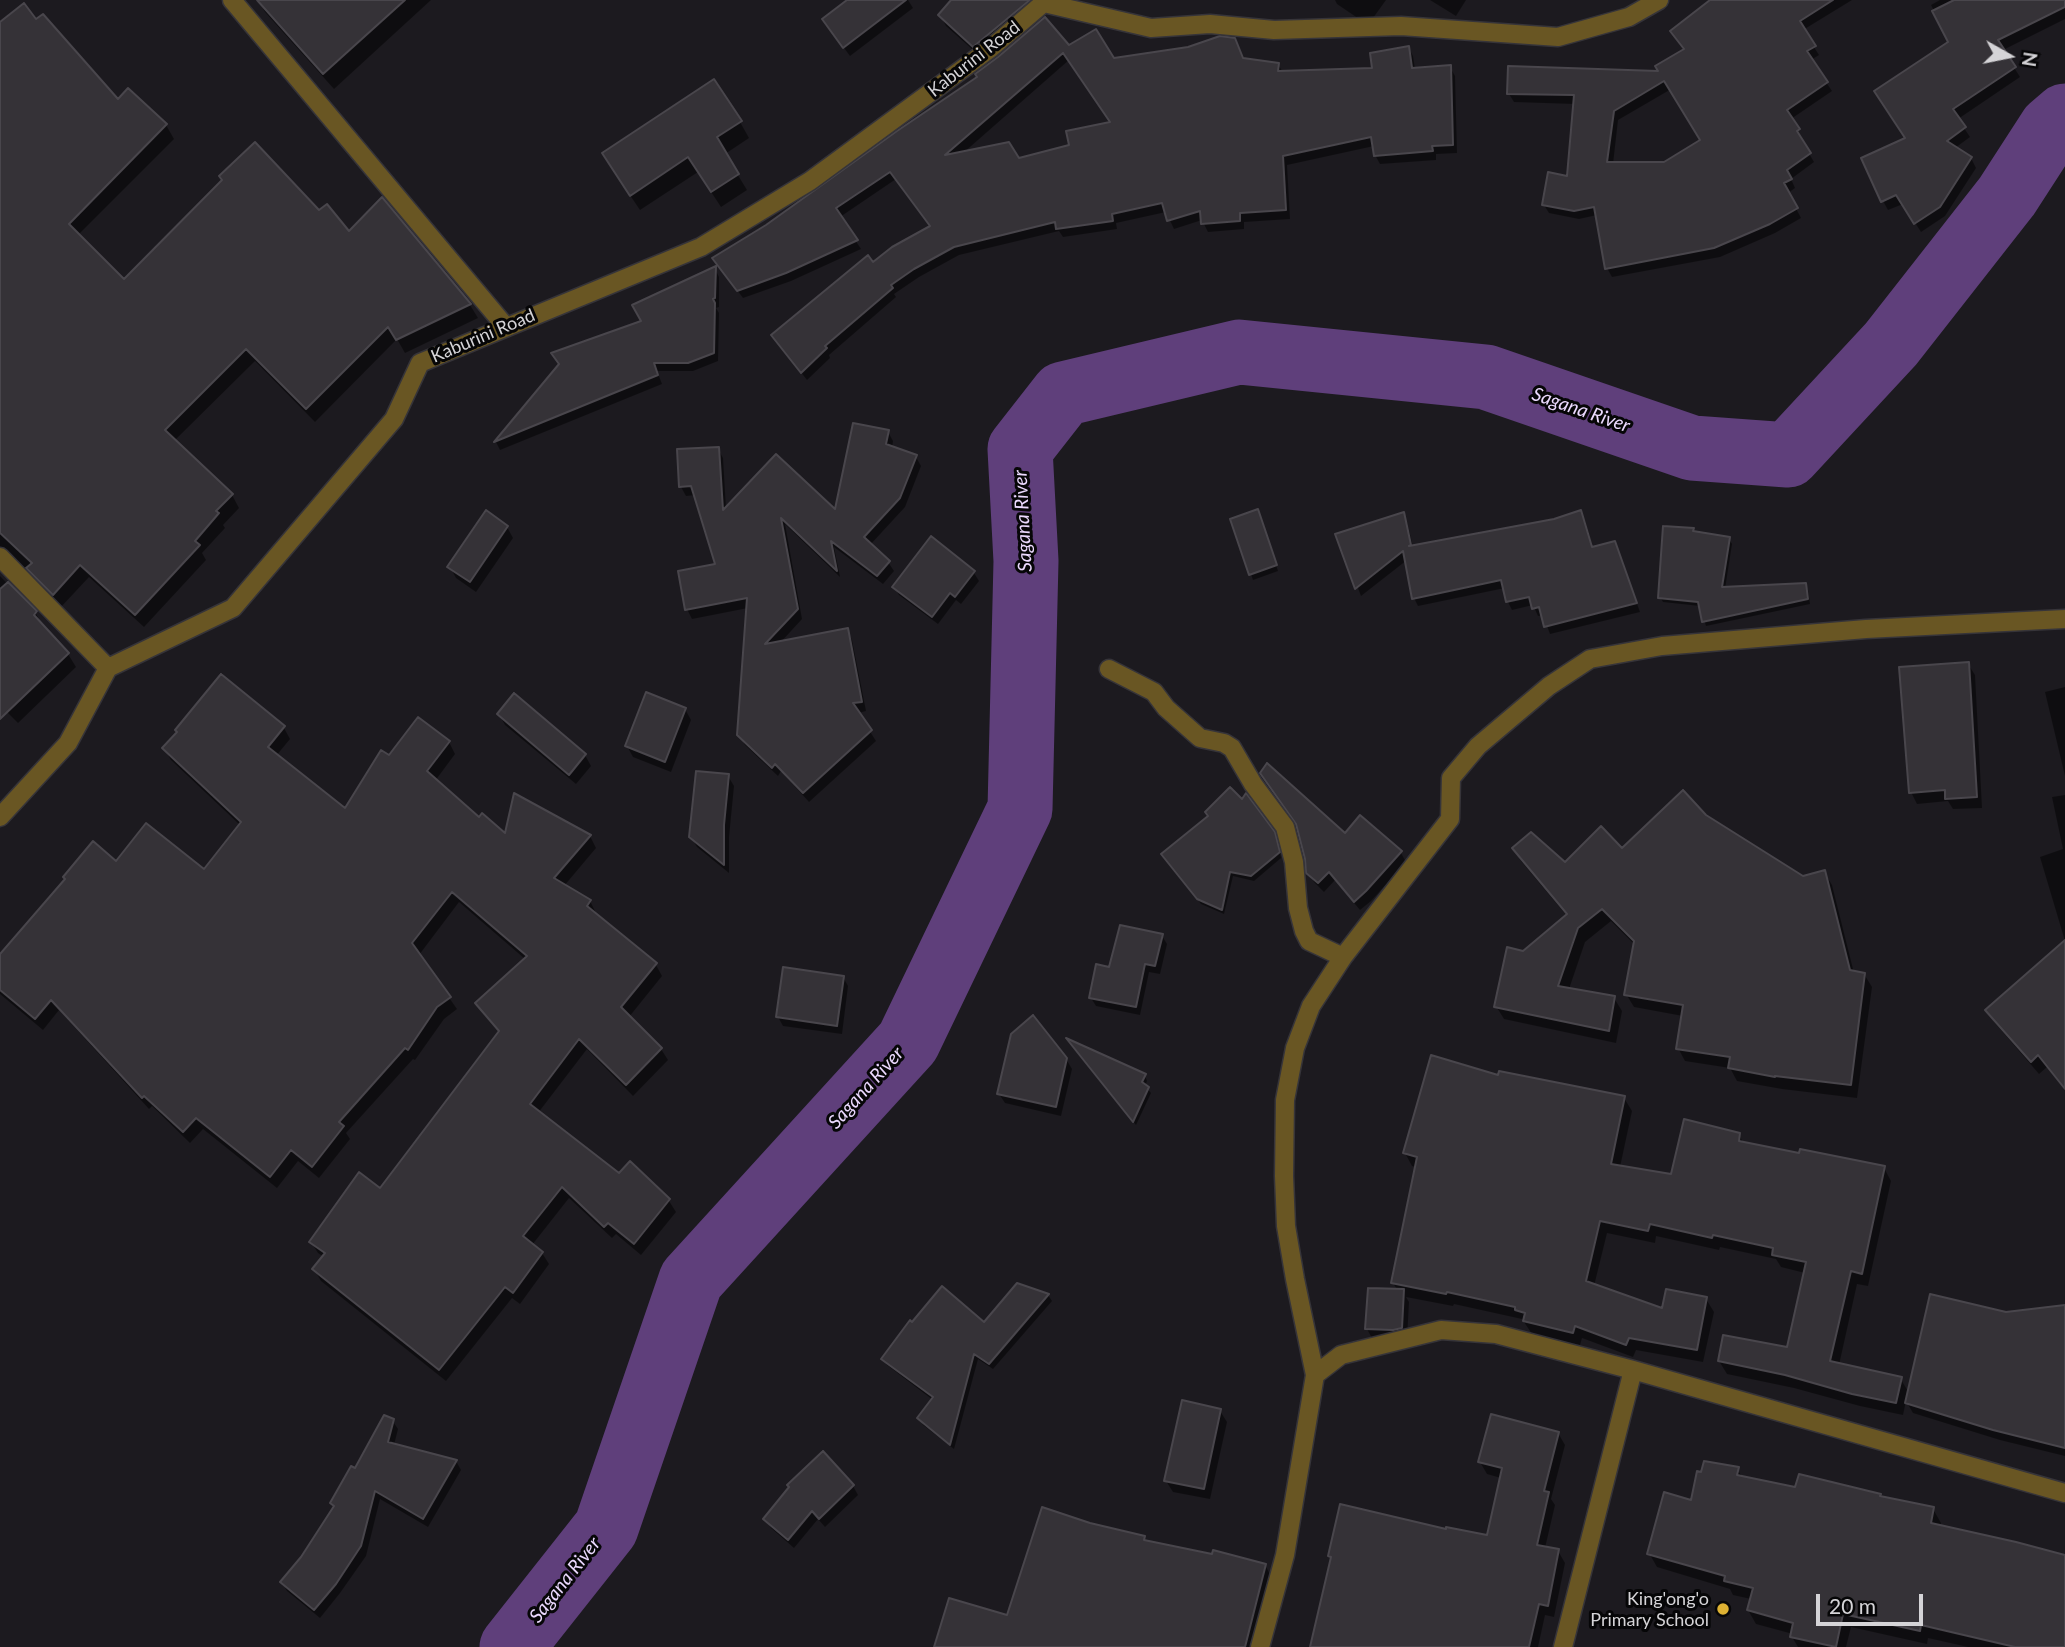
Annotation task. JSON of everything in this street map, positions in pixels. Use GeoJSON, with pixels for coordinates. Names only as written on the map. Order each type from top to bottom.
{"type":"FeatureCollection","features":[{"type":"Feature","properties":{"kind":"street"},"geometry":{"type":"LineString","coordinates":[[232,0],[506,327]]}},
{"type":"Feature","properties":{"kind":"street"},"geometry":{"type":"LineString","coordinates":[[1045,1],[1151,28],[1210,24],[1274,30],[1401,26],[1558,37],[1629,17],[1659,0]]}},
{"type":"Feature","properties":{"kind":"street","name":"Kaburini Road"},"geometry":{"type":"LineString","coordinates":[[108,668],[233,608],[394,419],[420,363],[701,247],[810,181],[991,48],[1045,1]]}},
{"type":"Feature","properties":{"kind":"street"},"geometry":{"type":"LineString","coordinates":[[0,557],[108,668],[68,743],[0,817]]}},
{"type":"Feature","properties":{"kind":"street"},"geometry":{"type":"LineString","coordinates":[[1260,1647],[1284,1555],[1315,1375],[1286,1226],[1285,1100],[1295,1048],[1311,1006],[1343,957],[1450,819],[1451,778],[1478,746],[1549,686],[1590,659],[1675,645],[1866,629],[2065,619]]}},
{"type":"Feature","properties":{"kind":"street"},"geometry":{"type":"LineString","coordinates":[[1109,669],[1154,692],[1166,708],[1200,738],[1224,743],[1232,748],[1253,784],[1285,827],[1294,862],[1298,908],[1309,941],[1343,957]]}},
{"type":"Feature","properties":{"kind":"street"},"geometry":{"type":"LineString","coordinates":[[1315,1375],[1341,1355],[1441,1330],[1496,1334],[1633,1370],[2065,1493]]}},
{"type":"Feature","properties":{"kind":"street"},"geometry":{"type":"LineString","coordinates":[[1563,1647],[1633,1370]]}},
{"type":"Feature","properties":{"kind":"building"},"geometry":{"type":"Polygon","coordinates":[[[257,0],[405,0],[323,74],[257,0]]]}},
{"type":"Feature","properties":{"kind":"building"},"geometry":{"type":"Polygon","coordinates":[[[847,0],[906,0],[843,48],[822,19],[847,0]]]}},
{"type":"Feature","properties":{"kind":"building"},"geometry":{"type":"Polygon","coordinates":[[[951,0],[1030,0],[973,47],[938,15],[951,0]]]}},
{"type":"Feature","properties":{"kind":"building"},"geometry":{"type":"Polygon","coordinates":[[[1710,0],[1833,0],[1800,21],[1816,46],[1807,51],[1828,82],[1787,110],[1811,153],[1787,170],[1792,179],[1784,183],[1798,208],[1770,224],[1714,248],[1605,269],[1594,207],[1574,211],[1542,205],[1548,172],[1567,176],[1574,95],[1507,94],[1508,66],[1658,71],[1655,66],[1684,49],[1670,31],[1710,0]],[[1664,81],[1614,111],[1607,162],[1664,162],[1700,140],[1664,81]]]}},
{"type":"Feature","properties":{"kind":"building"},"geometry":{"type":"Polygon","coordinates":[[[1954,0],[2065,0],[2065,7],[1998,40],[2016,67],[1953,109],[1966,127],[1947,141],[1972,157],[1940,207],[1914,224],[1896,195],[1881,202],[1861,158],[1905,138],[1874,91],[1948,42],[1932,11],[1954,0]]]}},
{"type":"Feature","properties":{"kind":"building"},"geometry":{"type":"Polygon","coordinates":[[[24,3],[36,19],[43,14],[118,99],[128,88],[167,124],[69,224],[124,279],[222,180],[219,176],[255,142],[319,210],[327,204],[349,231],[382,197],[471,304],[396,340],[388,327],[306,409],[246,349],[165,430],[233,494],[216,511],[219,513],[195,541],[200,545],[135,615],[80,565],[53,595],[26,568],[32,563],[0,533],[0,22],[24,3]]]}},
{"type":"Feature","properties":{"kind":"building"},"geometry":{"type":"Polygon","coordinates":[[[1045,17],[1069,45],[1096,29],[1114,58],[1188,47],[1220,36],[1235,38],[1243,58],[1279,63],[1278,71],[1372,68],[1370,53],[1409,46],[1412,68],[1451,65],[1453,145],[1432,146],[1433,151],[1374,156],[1371,137],[1283,156],[1286,210],[1240,213],[1240,221],[1201,224],[1200,211],[1167,221],[1162,203],[1112,214],[1113,221],[1056,229],[1055,222],[954,247],[891,285],[893,288],[825,346],[827,348],[801,373],[771,335],[868,255],[873,262],[892,247],[930,226],[890,172],[836,208],[858,240],[786,273],[737,291],[712,258],[766,225],[977,77],[975,74],[1045,17]],[[1063,53],[945,155],[1009,142],[1019,158],[1069,145],[1066,131],[1110,122],[1063,53]]]}},
{"type":"Feature","properties":{"kind":"building"},"geometry":{"type":"Polygon","coordinates":[[[714,79],[742,121],[717,137],[739,174],[711,192],[688,157],[630,196],[602,153],[714,79]]]}},
{"type":"Feature","properties":{"kind":"building"},"geometry":{"type":"Polygon","coordinates":[[[716,266],[713,299],[714,353],[688,363],[654,363],[658,375],[494,442],[559,364],[551,353],[641,321],[632,305],[716,266]]]}},
{"type":"Feature","properties":{"kind":"building"},"geometry":{"type":"Polygon","coordinates":[[[853,423],[889,430],[886,444],[917,455],[900,498],[864,537],[890,561],[877,576],[831,541],[837,571],[781,518],[798,609],[765,644],[848,628],[862,702],[853,703],[872,730],[803,793],[775,764],[772,768],[737,735],[747,598],[685,610],[678,571],[715,564],[691,486],[679,487],[677,449],[719,447],[723,510],[776,454],[835,509],[853,423]]]}},
{"type":"Feature","properties":{"kind":"building"},"geometry":{"type":"Polygon","coordinates":[[[1258,509],[1277,565],[1249,575],[1230,519],[1258,509]]]}},
{"type":"Feature","properties":{"kind":"building"},"geometry":{"type":"Polygon","coordinates":[[[486,510],[508,526],[470,582],[447,567],[486,510]]]}},
{"type":"Feature","properties":{"kind":"building"},"geometry":{"type":"Polygon","coordinates":[[[1581,510],[1592,547],[1615,541],[1637,603],[1544,627],[1539,607],[1532,609],[1529,597],[1506,602],[1501,580],[1412,599],[1403,551],[1355,589],[1335,534],[1404,512],[1411,545],[1409,546],[1554,519],[1581,510]]]}},
{"type":"Feature","properties":{"kind":"building"},"geometry":{"type":"Polygon","coordinates":[[[1663,526],[1694,528],[1693,531],[1730,537],[1722,587],[1806,583],[1808,599],[1702,622],[1698,602],[1658,598],[1663,526]]]}},
{"type":"Feature","properties":{"kind":"building"},"geometry":{"type":"Polygon","coordinates":[[[931,536],[975,571],[955,597],[950,593],[932,617],[892,587],[931,536]]]}},
{"type":"Feature","properties":{"kind":"building"},"geometry":{"type":"Polygon","coordinates":[[[8,582],[37,611],[34,615],[69,653],[0,719],[0,589],[8,582]]]}},
{"type":"Feature","properties":{"kind":"building"},"geometry":{"type":"Polygon","coordinates":[[[1969,662],[1977,797],[1945,799],[1945,790],[1909,793],[1899,667],[1969,662]]]}},
{"type":"Feature","properties":{"kind":"building"},"geometry":{"type":"Polygon","coordinates":[[[221,674],[285,726],[268,747],[345,808],[381,750],[389,755],[418,717],[450,741],[427,771],[479,817],[482,813],[505,833],[514,793],[591,835],[554,878],[591,900],[587,906],[657,963],[621,1007],[662,1048],[626,1085],[579,1039],[530,1104],[619,1173],[630,1161],[670,1199],[634,1244],[608,1223],[604,1227],[562,1187],[523,1236],[543,1252],[513,1293],[505,1287],[439,1370],[312,1269],[325,1253],[309,1242],[359,1172],[380,1188],[499,1031],[475,1003],[527,956],[452,892],[412,943],[451,997],[437,1007],[408,1050],[405,1048],[339,1122],[344,1126],[312,1167],[291,1150],[270,1177],[196,1118],[183,1132],[144,1096],[142,1098],[51,1000],[35,1019],[0,990],[0,954],[65,879],[63,877],[93,841],[116,861],[146,823],[204,869],[241,822],[162,748],[221,674]]]}},
{"type":"Feature","properties":{"kind":"building"},"geometry":{"type":"Polygon","coordinates":[[[646,692],[686,708],[665,762],[625,746],[646,692]]]}},
{"type":"Feature","properties":{"kind":"building"},"geometry":{"type":"Polygon","coordinates":[[[514,693],[586,754],[569,775],[497,714],[514,693]]]}},
{"type":"Feature","properties":{"kind":"building"},"geometry":{"type":"Polygon","coordinates":[[[1267,763],[1345,833],[1360,815],[1402,851],[1354,902],[1329,872],[1318,883],[1306,873],[1296,824],[1260,773],[1267,763]]]}},
{"type":"Feature","properties":{"kind":"building"},"geometry":{"type":"Polygon","coordinates":[[[696,771],[729,774],[724,825],[724,865],[689,837],[696,771]]]}},
{"type":"Feature","properties":{"kind":"building"},"geometry":{"type":"Polygon","coordinates":[[[1230,787],[1242,799],[1246,793],[1275,832],[1280,852],[1251,876],[1230,872],[1222,910],[1197,899],[1161,854],[1208,816],[1205,812],[1230,787]]]}},
{"type":"Feature","properties":{"kind":"building"},"geometry":{"type":"Polygon","coordinates":[[[1683,790],[1706,815],[1803,876],[1825,870],[1850,970],[1865,973],[1851,1085],[1775,1077],[1728,1068],[1730,1057],[1676,1049],[1683,1005],[1624,995],[1634,941],[1602,909],[1578,928],[1558,986],[1615,996],[1609,1031],[1494,1007],[1507,947],[1523,951],[1567,914],[1512,848],[1531,832],[1565,862],[1601,826],[1622,848],[1683,790]]]}},
{"type":"Feature","properties":{"kind":"building"},"geometry":{"type":"Polygon","coordinates":[[[1120,925],[1163,934],[1155,966],[1145,964],[1136,1007],[1089,998],[1096,964],[1109,967],[1120,925]]]}},
{"type":"Feature","properties":{"kind":"building"},"geometry":{"type":"Polygon","coordinates":[[[2065,940],[2065,1089],[2038,1055],[2031,1062],[1985,1010],[2065,940]]]}},
{"type":"Feature","properties":{"kind":"building"},"geometry":{"type":"Polygon","coordinates":[[[783,967],[844,976],[837,1026],[776,1017],[783,967]]]}},
{"type":"Feature","properties":{"kind":"building"},"geometry":{"type":"Polygon","coordinates":[[[1033,1015],[1067,1058],[1056,1107],[997,1094],[1011,1034],[1033,1015]]]}},
{"type":"Feature","properties":{"kind":"building"},"geometry":{"type":"Polygon","coordinates":[[[1066,1038],[1146,1074],[1142,1082],[1149,1087],[1133,1122],[1066,1038]]]}},
{"type":"Feature","properties":{"kind":"building"},"geometry":{"type":"Polygon","coordinates":[[[1431,1055],[1498,1075],[1499,1071],[1625,1096],[1611,1164],[1671,1174],[1684,1119],[1740,1133],[1739,1141],[1799,1153],[1800,1149],[1885,1166],[1862,1274],[1851,1271],[1830,1361],[1902,1377],[1896,1403],[1718,1361],[1723,1335],[1787,1347],[1806,1262],[1772,1255],[1773,1248],[1650,1224],[1648,1231],[1600,1221],[1586,1281],[1662,1308],[1666,1289],[1707,1297],[1697,1350],[1629,1338],[1626,1345],[1575,1326],[1573,1333],[1523,1321],[1525,1313],[1515,1310],[1515,1307],[1391,1283],[1417,1157],[1403,1153],[1431,1055]]]}},
{"type":"Feature","properties":{"kind":"building"},"geometry":{"type":"Polygon","coordinates":[[[1017,1283],[1049,1294],[989,1364],[974,1354],[950,1445],[917,1418],[933,1397],[881,1359],[910,1320],[912,1322],[942,1286],[984,1322],[1017,1283]]]}},
{"type":"Feature","properties":{"kind":"building"},"geometry":{"type":"Polygon","coordinates":[[[1368,1288],[1404,1289],[1402,1328],[1365,1329],[1368,1288]]]}},
{"type":"Feature","properties":{"kind":"building"},"geometry":{"type":"Polygon","coordinates":[[[1930,1294],[2006,1312],[2065,1305],[2065,1448],[1993,1430],[1905,1403],[1930,1294]]]}},
{"type":"Feature","properties":{"kind":"building"},"geometry":{"type":"Polygon","coordinates":[[[1182,1400],[1221,1409],[1204,1489],[1164,1481],[1182,1400]]]}},
{"type":"Feature","properties":{"kind":"building"},"geometry":{"type":"Polygon","coordinates":[[[1491,1414],[1559,1432],[1544,1491],[1549,1492],[1537,1545],[1559,1549],[1548,1606],[1539,1604],[1529,1647],[1310,1647],[1340,1504],[1446,1529],[1487,1535],[1502,1468],[1478,1462],[1491,1414]]]}},
{"type":"Feature","properties":{"kind":"building"},"geometry":{"type":"Polygon","coordinates":[[[384,1415],[394,1419],[388,1442],[457,1460],[423,1519],[375,1491],[361,1546],[336,1584],[314,1610],[280,1582],[301,1557],[334,1506],[330,1503],[351,1466],[355,1468],[384,1415]]]}},
{"type":"Feature","properties":{"kind":"building"},"geometry":{"type":"Polygon","coordinates":[[[823,1451],[854,1485],[819,1519],[812,1511],[788,1540],[763,1519],[789,1487],[787,1485],[823,1451]]]}},
{"type":"Feature","properties":{"kind":"building"},"geometry":{"type":"Polygon","coordinates":[[[1704,1461],[1739,1467],[1737,1475],[1795,1487],[1799,1474],[1881,1494],[1880,1496],[1934,1507],[1931,1523],[2065,1555],[2065,1647],[2015,1647],[1921,1625],[1920,1631],[1843,1614],[1836,1647],[1790,1637],[1793,1623],[1747,1610],[1753,1588],[1724,1581],[1725,1576],[1647,1554],[1664,1492],[1691,1500],[1697,1471],[1701,1472],[1704,1461]]]}},
{"type":"Feature","properties":{"kind":"building"},"geometry":{"type":"Polygon","coordinates":[[[1042,1507],[1090,1523],[1145,1536],[1144,1540],[1212,1554],[1213,1550],[1266,1564],[1245,1647],[934,1647],[949,1598],[1007,1615],[1042,1507]]]}},
{"type":"Feature","properties":{"kind":"waterway","name":"Sagana River"},"geometry":{"type":"LineString","coordinates":[[512,1647],[606,1528],[691,1280],[908,1042],[1020,809],[1026,561],[1020,449],[1063,394],[1239,352],[1486,377],[1692,448],[1788,455],[1891,344],[2007,196],[2051,128],[2065,116]]}},
{"type":"Feature","properties":{"kind":"place","name":"King'ong'o Primary School"},"geometry":{"type":"Point","coordinates":[1723,1609]}}]}
